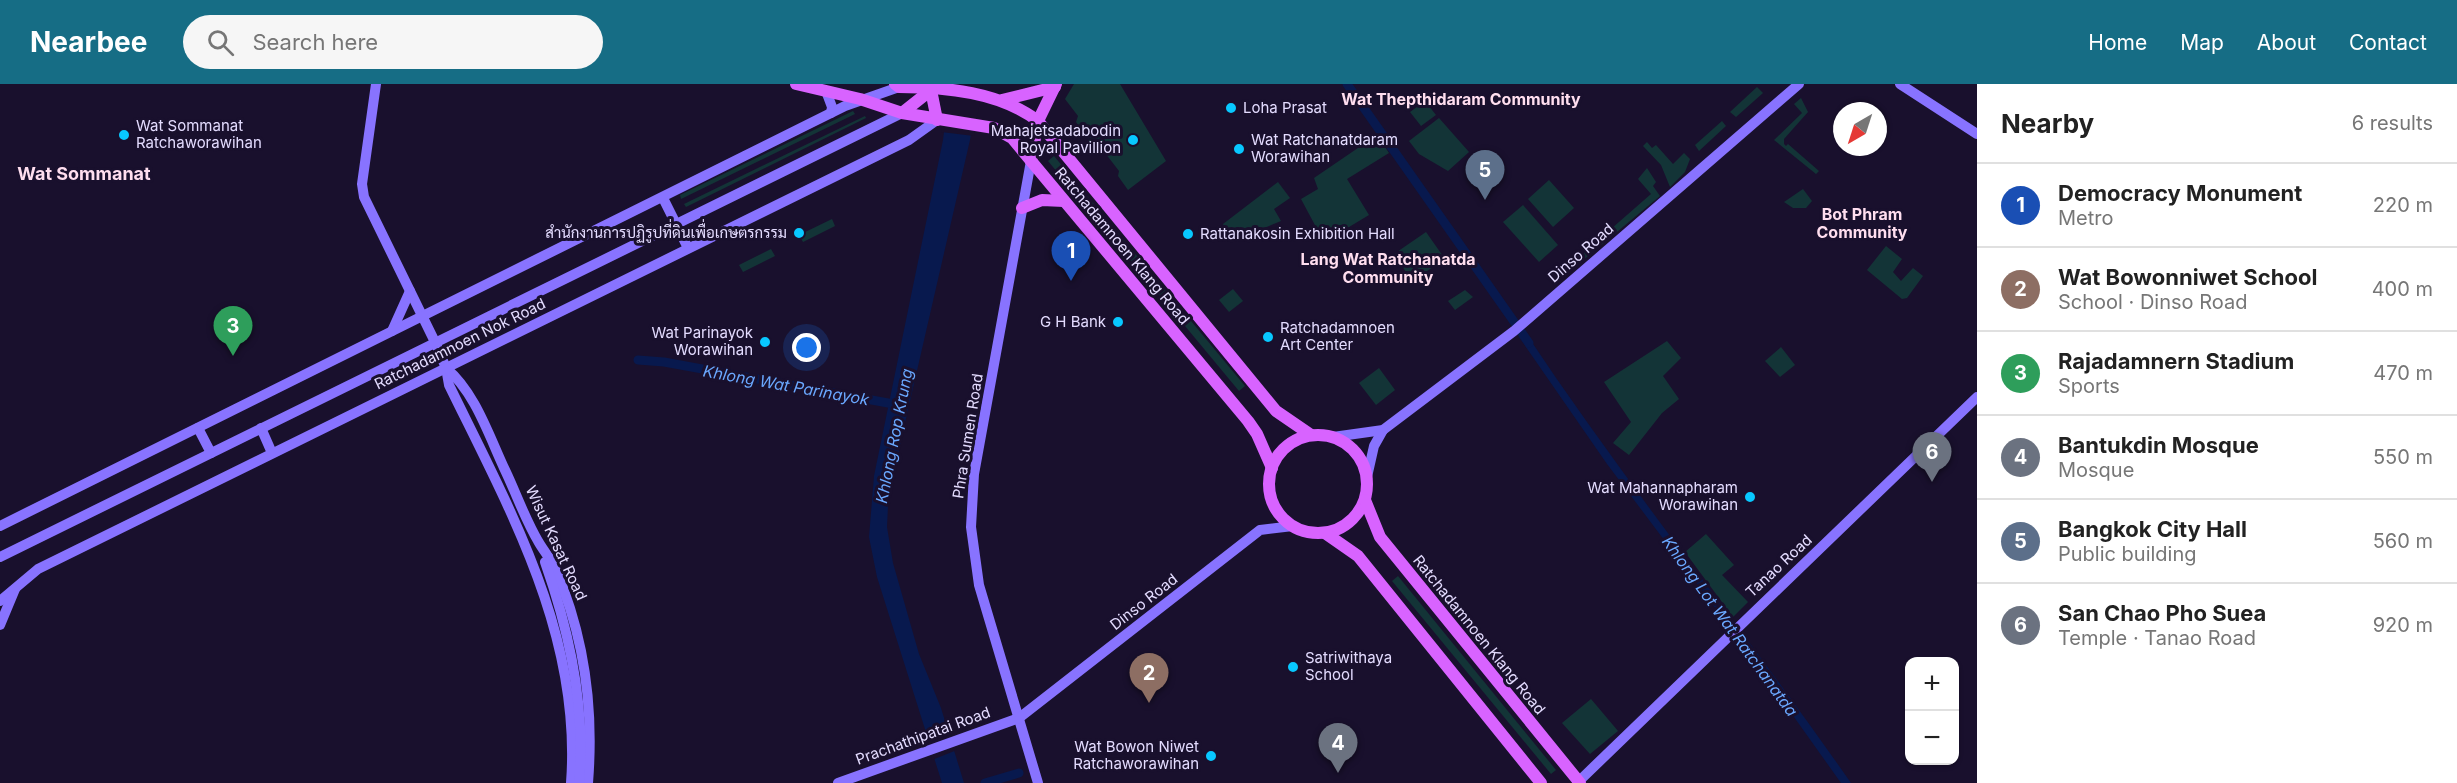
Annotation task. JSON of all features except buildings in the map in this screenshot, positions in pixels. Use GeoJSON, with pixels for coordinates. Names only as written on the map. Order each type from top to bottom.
{"type":"FeatureCollection","features":[{"type":"Feature","properties":{"kind":"main road","name":"Wisut Kasat Road"},"geometry":{"type":"LineString","coordinates":[[376,84],[362,190],[367,205],[447,368],[449,385],[533,560],[560,642],[569,694],[573,737],[572,783]]}},
{"type":"Feature","properties":{"kind":"main road","name":"Ratchadamnoen Klang Road"},"geometry":{"type":"LineString","coordinates":[[796,84],[860,99],[902,113],[978,125],[1006,133],[1248,422],[1257,434],[1272,468]]}},
{"type":"Feature","properties":{"kind":"main road"},"geometry":{"type":"LineString","coordinates":[[1900,84],[1977,134]]}},
{"type":"Feature","properties":{"kind":"main road"},"geometry":{"type":"LineString","coordinates":[[0,526],[831,113],[897,85]]}},
{"type":"Feature","properties":{"kind":"main road","name":"Ratchadamnoen Klang Road"},"geometry":{"type":"LineString","coordinates":[[897,85],[1000,100],[1021,108],[1038,121],[1276,411],[1311,435]]}},
{"type":"Feature","properties":{"kind":"main road"},"geometry":{"type":"LineString","coordinates":[[1000,100],[1055,85]]}},
{"type":"Feature","properties":{"kind":"main road"},"geometry":{"type":"LineString","coordinates":[[1030,161],[1038,121],[1055,85]]}},
{"type":"Feature","properties":{"kind":"main road","name":"Dinso Road"},"geometry":{"type":"LineString","coordinates":[[1367,477],[1372,452],[1383,430],[1519,327],[1794,86]]}},
{"type":"Feature","properties":{"kind":"main road"},"geometry":{"type":"LineString","coordinates":[[902,113],[931,90],[939,120]]}},
{"type":"Feature","properties":{"kind":"main road"},"geometry":{"type":"LineString","coordinates":[[826,91],[831,103],[831,113]]}},
{"type":"Feature","properties":{"kind":"main road","name":"Ratchadamnoen Nok Road"},"geometry":{"type":"LineString","coordinates":[[0,557],[902,113]]}},
{"type":"Feature","properties":{"kind":"main road","name":"Ratchadamnoen Nok Road"},"geometry":{"type":"LineString","coordinates":[[0,601],[16,585],[38,569],[909,140],[939,120]]}},
{"type":"Feature","properties":{"kind":"main road","name":"Phra Sumen Road"},"geometry":{"type":"LineString","coordinates":[[1030,161],[974,474],[971,507],[973,545],[983,599],[1038,783]]}},
{"type":"Feature","properties":{"kind":"main road"},"geometry":{"type":"LineString","coordinates":[[663,198],[688,248]]}},
{"type":"Feature","properties":{"kind":"main road"},"geometry":{"type":"LineString","coordinates":[[1022,208],[1042,200],[1064,201]]}},
{"type":"Feature","properties":{"kind":"main road"},"geometry":{"type":"LineString","coordinates":[[392,331],[410,291]]}},
{"type":"Feature","properties":{"kind":"main road","name":"Wisut Kasat Road"},"geometry":{"type":"LineString","coordinates":[[447,368],[460,380],[538,542],[553,565],[564,590],[581,648],[590,700],[588,783]]}},
{"type":"Feature","properties":{"kind":"main road","name":"Tanao Road"},"geometry":{"type":"LineString","coordinates":[[1579,783],[1735,628],[1977,397]]}},
{"type":"Feature","properties":{"kind":"main road"},"geometry":{"type":"LineString","coordinates":[[198,428],[211,453]]}},
{"type":"Feature","properties":{"kind":"main road"},"geometry":{"type":"LineString","coordinates":[[261,428],[272,453]]}},
{"type":"Feature","properties":{"kind":"main road","name":"Dinso Road"},"geometry":{"type":"LineString","coordinates":[[1333,437],[1383,430]]}},
{"type":"Feature","properties":{"kind":"main road"},"geometry":{"type":"LineString","coordinates":[[1311,435],[1333,437],[1348,445],[1358,456],[1367,477],[1365,500],[1353,519],[1342,527],[1325,533],[1305,531],[1293,526],[1281,515],[1272,501],[1269,488],[1272,468],[1286,448],[1297,440],[1311,435]]}},
{"type":"Feature","properties":{"kind":"main road","name":"Ratchadamnoen Klang Road"},"geometry":{"type":"LineString","coordinates":[[1365,500],[1380,537],[1579,783]]}},
{"type":"Feature","properties":{"kind":"main road","name":"Dinso Road"},"geometry":{"type":"LineString","coordinates":[[1018,718],[1260,530],[1293,526]]}},
{"type":"Feature","properties":{"kind":"main road"},"geometry":{"type":"LineString","coordinates":[[1325,533],[1359,556],[1541,783]]}},
{"type":"Feature","properties":{"kind":"main road"},"geometry":{"type":"LineString","coordinates":[[538,542],[561,611],[575,669],[581,729],[579,783]]}},
{"type":"Feature","properties":{"kind":"main road"},"geometry":{"type":"LineString","coordinates":[[0,625],[16,585]]}},
{"type":"Feature","properties":{"kind":"main road","name":"Prachathipatai Road"},"geometry":{"type":"LineString","coordinates":[[838,783],[1018,718]]}},
{"type":"Feature","properties":{"kind":"green space"},"geometry":{"type":"Polygon","coordinates":[[[1074,84],[1120,84],[1166,161],[1128,190],[1118,176],[1119,171],[1099,145],[1092,145],[1076,122],[1078,116],[1065,99],[1074,84]]]}},
{"type":"Feature","properties":{"kind":"green space"},"geometry":{"type":"Polygon","coordinates":[[[1757,87],[1763,93],[1736,117],[1730,112],[1757,87]]]}},
{"type":"Feature","properties":{"kind":"green space"},"geometry":{"type":"Polygon","coordinates":[[[1801,98],[1808,112],[1784,139],[1784,144],[1786,146],[1788,144],[1819,171],[1816,174],[1774,140],[1802,113],[1794,104],[1801,98]]]}},
{"type":"Feature","properties":{"kind":"green space"},"geometry":{"type":"Polygon","coordinates":[[[1425,101],[1436,115],[1421,126],[1410,112],[1425,101]]]}},
{"type":"Feature","properties":{"kind":"green space"},"geometry":{"type":"Polygon","coordinates":[[[853,111],[855,114],[681,199],[680,195],[853,111]]]}},
{"type":"Feature","properties":{"kind":"green space"},"geometry":{"type":"Polygon","coordinates":[[[865,116],[866,118],[686,207],[684,204],[865,116]]]}},
{"type":"Feature","properties":{"kind":"green space"},"geometry":{"type":"Polygon","coordinates":[[[1439,118],[1469,152],[1448,171],[1419,154],[1409,141],[1439,118]]]}},
{"type":"Feature","properties":{"kind":"green space"},"geometry":{"type":"Polygon","coordinates":[[[1722,121],[1726,126],[1699,151],[1695,145],[1722,121]]]}},
{"type":"Feature","properties":{"kind":"green space"},"geometry":{"type":"Polygon","coordinates":[[[1377,135],[1389,153],[1347,179],[1369,215],[1324,242],[1301,199],[1318,189],[1314,178],[1377,135]]]}},
{"type":"Feature","properties":{"kind":"green space"},"geometry":{"type":"Polygon","coordinates":[[[1647,142],[1652,148],[1656,145],[1673,164],[1684,153],[1690,159],[1685,172],[1670,187],[1661,165],[1643,146],[1647,142]]]}},
{"type":"Feature","properties":{"kind":"green space"},"geometry":{"type":"Polygon","coordinates":[[[1054,156],[1245,386],[1239,391],[1048,161],[1054,156]]]}},
{"type":"Feature","properties":{"kind":"green space"},"geometry":{"type":"Polygon","coordinates":[[[1647,168],[1656,182],[1653,186],[1660,196],[1582,261],[1579,257],[1651,194],[1638,179],[1647,168]]]}},
{"type":"Feature","properties":{"kind":"green space"},"geometry":{"type":"Polygon","coordinates":[[[1549,180],[1574,208],[1553,227],[1528,199],[1549,180]]]}},
{"type":"Feature","properties":{"kind":"green space"},"geometry":{"type":"Polygon","coordinates":[[[1278,182],[1290,198],[1274,209],[1281,221],[1231,242],[1223,224],[1278,182]]]}},
{"type":"Feature","properties":{"kind":"green space"},"geometry":{"type":"Polygon","coordinates":[[[1803,189],[1812,201],[1806,208],[1793,208],[1784,202],[1803,189]]]}},
{"type":"Feature","properties":{"kind":"green space"},"geometry":{"type":"Polygon","coordinates":[[[1523,205],[1558,245],[1539,262],[1503,222],[1523,205]]]}},
{"type":"Feature","properties":{"kind":"green space"},"geometry":{"type":"Polygon","coordinates":[[[832,219],[835,226],[803,242],[799,235],[832,219]]]}},
{"type":"Feature","properties":{"kind":"green space"},"geometry":{"type":"Polygon","coordinates":[[[1426,232],[1445,259],[1412,281],[1394,254],[1426,232]]]}},
{"type":"Feature","properties":{"kind":"green space"},"geometry":{"type":"Polygon","coordinates":[[[1886,246],[1902,259],[1893,272],[1901,281],[1913,268],[1923,276],[1907,298],[1902,299],[1867,270],[1886,246]]]}},
{"type":"Feature","properties":{"kind":"green space"},"geometry":{"type":"Polygon","coordinates":[[[771,249],[775,256],[743,272],[739,265],[771,249]]]}},
{"type":"Feature","properties":{"kind":"green space"},"geometry":{"type":"Polygon","coordinates":[[[1233,289],[1243,301],[1229,312],[1219,300],[1233,289]]]}},
{"type":"Feature","properties":{"kind":"green space"},"geometry":{"type":"Polygon","coordinates":[[[1465,290],[1473,297],[1455,310],[1448,301],[1465,290]]]}},
{"type":"Feature","properties":{"kind":"green space"},"geometry":{"type":"Polygon","coordinates":[[[1667,341],[1681,358],[1663,376],[1679,399],[1662,413],[1629,455],[1613,443],[1631,422],[1604,382],[1667,341]]]}},
{"type":"Feature","properties":{"kind":"green space"},"geometry":{"type":"Polygon","coordinates":[[[1781,347],[1795,365],[1780,377],[1765,361],[1781,347]]]}},
{"type":"Feature","properties":{"kind":"green space"},"geometry":{"type":"Polygon","coordinates":[[[1379,368],[1395,390],[1376,405],[1359,383],[1379,368]]]}},
{"type":"Feature","properties":{"kind":"green space"},"geometry":{"type":"Polygon","coordinates":[[[1706,534],[1734,565],[1722,575],[1748,602],[1733,617],[1685,552],[1706,534]]]}},
{"type":"Feature","properties":{"kind":"green space"},"geometry":{"type":"Polygon","coordinates":[[[1398,576],[1556,770],[1551,774],[1392,581],[1398,576]]]}},
{"type":"Feature","properties":{"kind":"green space"},"geometry":{"type":"Polygon","coordinates":[[[1591,699],[1618,731],[1590,754],[1562,723],[1591,699]]]}},
{"type":"Feature","properties":{"kind":"water","name":"Khlong Rop Krung"},"geometry":{"type":"Polygon","coordinates":[[[950,84],[980,84],[970,140],[902,436],[888,506],[887,527],[893,563],[919,654],[941,708],[964,783],[942,783],[877,577],[869,537],[874,476],[943,140],[950,84]]]}},
{"type":"Feature","properties":{"kind":"water"},"geometry":{"type":"Polygon","coordinates":[[[1525,332],[1645,503],[1851,783],[1841,783],[1737,637],[1607,464],[1519,337],[1525,332]]]}},
{"type":"Feature","properties":{"kind":"pier"},"geometry":{"type":"Polygon","coordinates":[[[947,84],[983,84],[974,136],[941,132],[947,84]]]}},
{"type":"Feature","properties":{"kind":"pier"},"geometry":{"type":"Polygon","coordinates":[[[951,731],[957,750],[932,760],[926,741],[951,731]]]}},
{"type":"Feature","properties":{"kind":"waterway","name":"Khlong Lot Wat Ratchanatda"},"geometry":{"type":"LineString","coordinates":[[1347,84],[1529,343]]}},
{"type":"Feature","properties":{"kind":"waterway","name":"Khlong Wat Parinayok"},"geometry":{"type":"LineString","coordinates":[[638,360],[664,362],[899,405]]}},
{"type":"Feature","properties":{"kind":"waterway"},"geometry":{"type":"LineString","coordinates":[[985,783],[1019,773]]}},
{"type":"Feature","properties":{"kind":"place","name":"Loha Prasat"},"geometry":{"type":"Point","coordinates":[1231,108]}},
{"type":"Feature","properties":{"kind":"place","name":"Wat Sommanat Ratchaworawihan"},"geometry":{"type":"Point","coordinates":[124,135]}},
{"type":"Feature","properties":{"kind":"place","name":"Mahajetsadabodin Royal Pavillion"},"geometry":{"type":"Point","coordinates":[1133,140]}},
{"type":"Feature","properties":{"kind":"place","name":"Wat Ratchanatdaram Worawihan"},"geometry":{"type":"Point","coordinates":[1239,149]}},
{"type":"Feature","properties":{"kind":"place","name":"Bangkok City Hall"},"geometry":{"type":"Point","coordinates":[1485,200]}},
{"type":"Feature","properties":{"kind":"place","name":"สำนักงานการปฏิรูปที่ดินเพื่อเกษตรกรรม"},"geometry":{"type":"Point","coordinates":[799,233]}},
{"type":"Feature","properties":{"kind":"place","name":"Rattanakosin Exhibition Hall"},"geometry":{"type":"Point","coordinates":[1188,234]}},
{"type":"Feature","properties":{"kind":"place","name":"Democracy Monument"},"geometry":{"type":"Point","coordinates":[1071,281]}},
{"type":"Feature","properties":{"kind":"place","name":"G H Bank"},"geometry":{"type":"Point","coordinates":[1118,322]}},
{"type":"Feature","properties":{"kind":"place","name":"Ratchadamnoen Art Center"},"geometry":{"type":"Point","coordinates":[1268,337]}},
{"type":"Feature","properties":{"kind":"place","name":"Wat Parinayok Worawihan"},"geometry":{"type":"Point","coordinates":[765,342]}},
{"type":"Feature","properties":{"kind":"place","name":"Rajadamnern Stadium"},"geometry":{"type":"Point","coordinates":[233,356]}},
{"type":"Feature","properties":{"kind":"place","name":"San Chao Pho Suea"},"geometry":{"type":"Point","coordinates":[1932,482]}},
{"type":"Feature","properties":{"kind":"place","name":"Wat Mahannapharam Worawihan"},"geometry":{"type":"Point","coordinates":[1750,497]}},
{"type":"Feature","properties":{"kind":"place","name":"Satriwithaya School"},"geometry":{"type":"Point","coordinates":[1293,667]}},
{"type":"Feature","properties":{"kind":"place","name":"Wat Bowonniwet School"},"geometry":{"type":"Point","coordinates":[1149,703]}},
{"type":"Feature","properties":{"kind":"place","name":"Wat Bowon Niwet Ratchaworawihan"},"geometry":{"type":"Point","coordinates":[1211,756]}},
{"type":"Feature","properties":{"kind":"place","name":"Bantukdin Mosque"},"geometry":{"type":"Point","coordinates":[1338,773]}},
{"type":"Feature","properties":{"kind":"district","name":"Wat Thepthidaram Community"},"geometry":{"type":"Point","coordinates":[1461,99]}},
{"type":"Feature","properties":{"kind":"district","name":"Wat Sommanat"},"geometry":{"type":"Point","coordinates":[84,174]}},
{"type":"Feature","properties":{"kind":"district","name":"Bot Phram Community"},"geometry":{"type":"Point","coordinates":[1862,223]}},
{"type":"Feature","properties":{"kind":"district","name":"Lang Wat Ratchanatda Community"},"geometry":{"type":"Point","coordinates":[1388,268]}}]}
